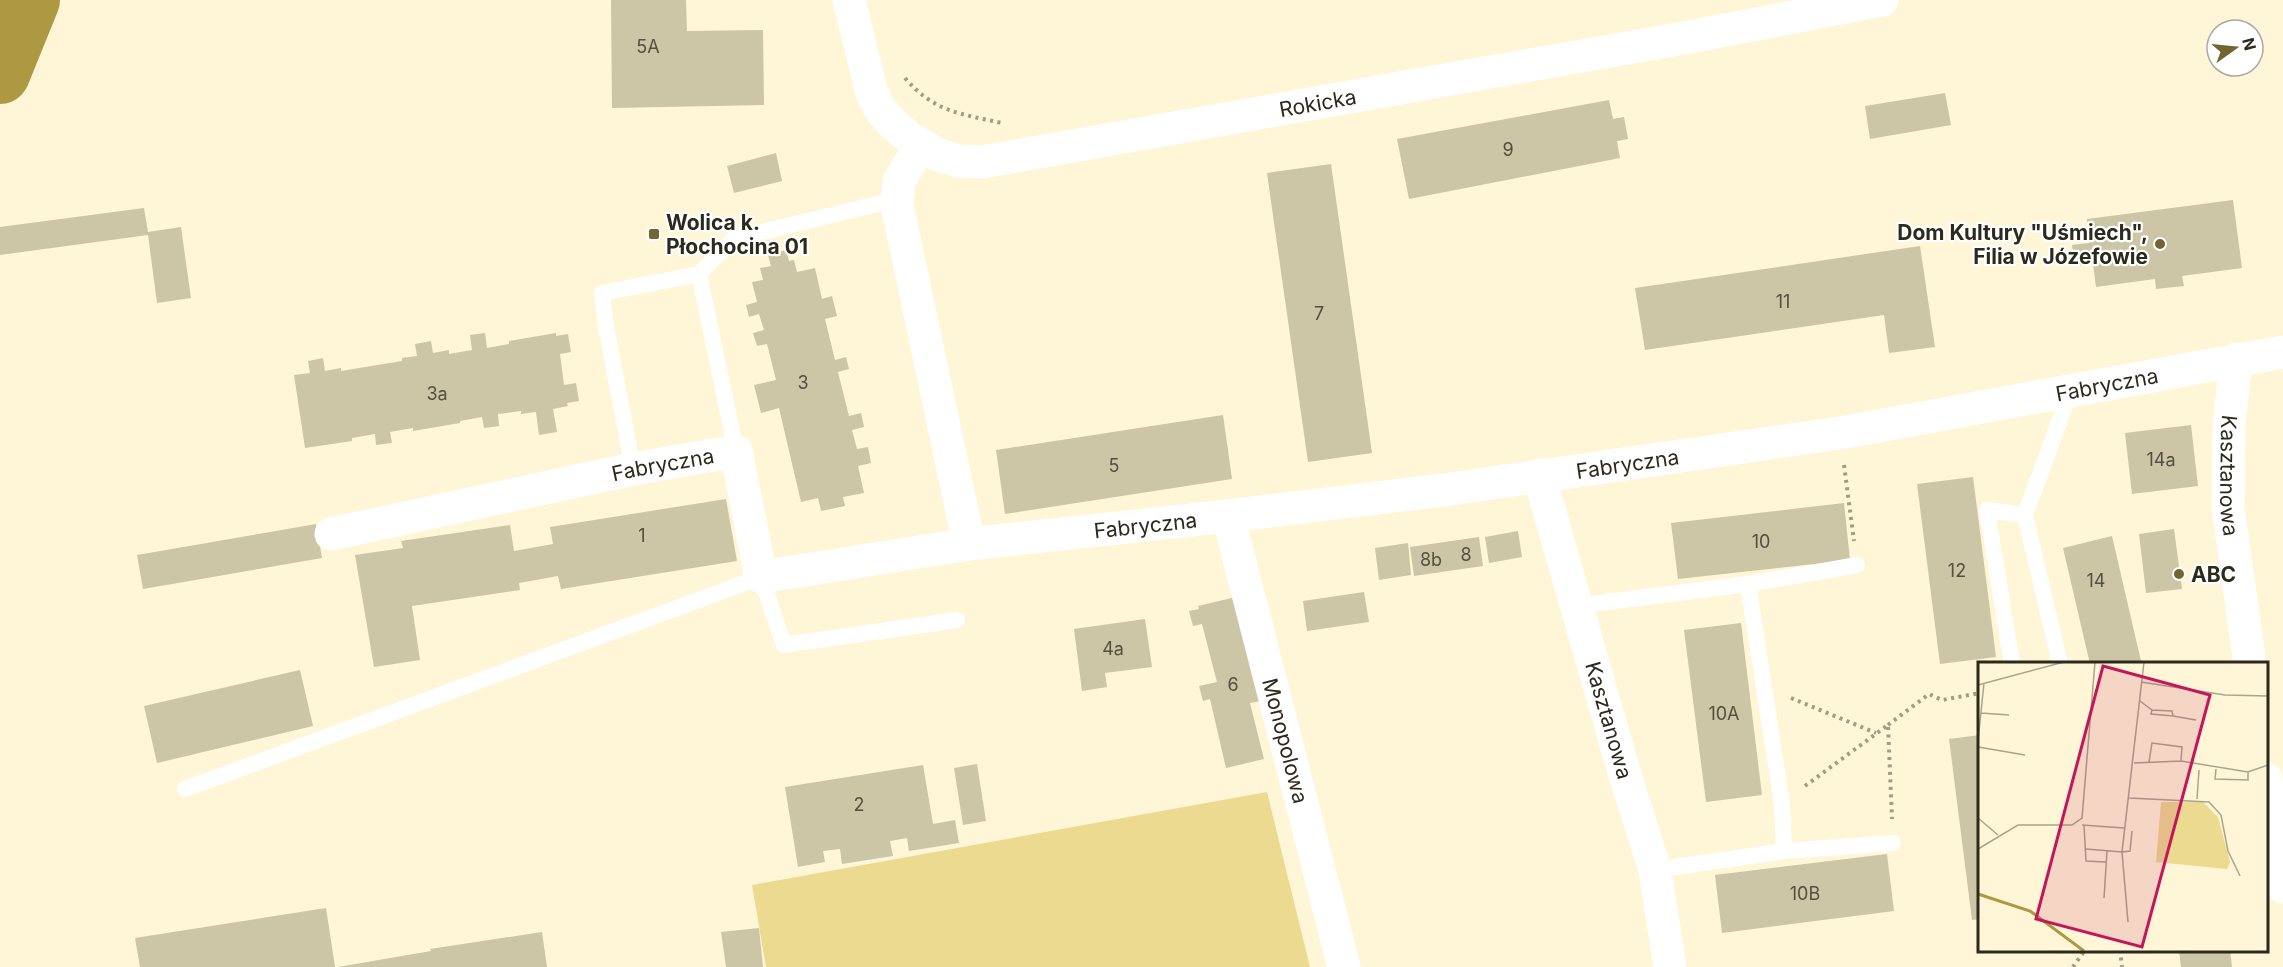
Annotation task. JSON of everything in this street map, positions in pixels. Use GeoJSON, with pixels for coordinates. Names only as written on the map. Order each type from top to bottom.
{"type":"FeatureCollection","features":[{"type":"Feature","properties":{"kind":"street","name":"Rokicka"},"geometry":{"type":"LineString","coordinates":[[849,0],[872,93],[880,109],[891,122],[936,154],[958,161],[982,162],[1695,36],[1882,0]]}},
{"type":"Feature","properties":{"kind":"street"},"geometry":{"type":"LineString","coordinates":[[921,145],[900,181],[897,205],[969,544]]}},
{"type":"Feature","properties":{"kind":"street","name":"Fabryczna"},"geometry":{"type":"LineString","coordinates":[[331,534],[633,468],[736,451],[761,577],[969,544],[1228,516],[1539,476],[1840,433],[2283,352]]}},
{"type":"Feature","properties":{"kind":"street","name":"Kasztanowa"},"geometry":{"type":"LineString","coordinates":[[2235,359],[2229,427],[2228,508],[2250,662]]}},
{"type":"Feature","properties":{"kind":"street","name":"Kasztanowa"},"geometry":{"type":"LineString","coordinates":[[1539,476],[1655,870],[1670,967]]}},
{"type":"Feature","properties":{"kind":"street","name":"Monopolowa"},"geometry":{"type":"LineString","coordinates":[[1228,516],[1344,967]]}},
{"type":"Feature","properties":{"kind":"street"},"geometry":{"type":"LineString","coordinates":[[2268,792],[2283,887]]}},
{"type":"Feature","properties":{"kind":"lane"},"geometry":{"type":"LineString","coordinates":[[633,468],[605,321],[602,293],[699,274],[733,239],[898,200]]}},
{"type":"Feature","properties":{"kind":"lane"},"geometry":{"type":"LineString","coordinates":[[699,274],[736,451]]}},
{"type":"Feature","properties":{"kind":"lane"},"geometry":{"type":"LineString","coordinates":[[2060,662],[2025,515],[2070,392]]}},
{"type":"Feature","properties":{"kind":"lane"},"geometry":{"type":"LineString","coordinates":[[2012,662],[1987,510],[2025,515]]}},
{"type":"Feature","properties":{"kind":"lane"},"geometry":{"type":"LineString","coordinates":[[1576,606],[1748,584],[1857,566]]}},
{"type":"Feature","properties":{"kind":"lane"},"geometry":{"type":"LineString","coordinates":[[184,789],[761,577],[784,645],[957,620]]}},
{"type":"Feature","properties":{"kind":"lane"},"geometry":{"type":"LineString","coordinates":[[1748,584],[1782,804],[1784,851]]}},
{"type":"Feature","properties":{"kind":"lane"},"geometry":{"type":"LineString","coordinates":[[1655,870],[1784,851],[1893,843]]}},
{"type":"Feature","properties":{"kind":"path"},"geometry":{"type":"LineString","coordinates":[[904,77],[917,92],[945,110],[1008,124]]}},
{"type":"Feature","properties":{"kind":"path"},"geometry":{"type":"LineString","coordinates":[[1840,433],[1857,566]]}},
{"type":"Feature","properties":{"kind":"path"},"geometry":{"type":"LineString","coordinates":[[1765,687],[1876,733]]}},
{"type":"Feature","properties":{"kind":"path"},"geometry":{"type":"LineString","coordinates":[[1782,804],[1929,694],[1942,700],[1978,693]]}},
{"type":"Feature","properties":{"kind":"path"},"geometry":{"type":"LineString","coordinates":[[1888,725],[1893,843]]}},
{"type":"Feature","properties":{"kind":"path"},"geometry":{"type":"LineString","coordinates":[[2073,967],[2084,952]]}},
{"type":"Feature","properties":{"kind":"path"},"geometry":{"type":"LineString","coordinates":[[2120,952],[2122,967]]}},
{"type":"Feature","properties":{"kind":"shaded area"},"geometry":{"type":"Polygon","coordinates":[[[1267,792],[1310,967],[766,967],[752,885],[1267,792]]]}},
{"type":"Feature","properties":{"kind":"building"},"geometry":{"type":"Polygon","coordinates":[[[611,0],[686,0],[687,31],[763,30],[764,105],[612,108],[611,0]]]}},
{"type":"Feature","properties":{"kind":"building"},"geometry":{"type":"Polygon","coordinates":[[[1945,93],[1951,125],[1870,139],[1865,106],[1945,93]]]}},
{"type":"Feature","properties":{"kind":"building"},"geometry":{"type":"Polygon","coordinates":[[[1609,100],[1613,119],[1624,117],[1628,139],[1617,141],[1620,158],[1409,199],[1397,139],[1609,100]]]}},
{"type":"Feature","properties":{"kind":"building"},"geometry":{"type":"Polygon","coordinates":[[[776,153],[782,181],[734,193],[727,166],[776,153]]]}},
{"type":"Feature","properties":{"kind":"building"},"geometry":{"type":"Polygon","coordinates":[[[1331,164],[1372,453],[1308,462],[1267,173],[1331,164]]]}},
{"type":"Feature","properties":{"kind":"building","name":"Dom Kultury \"Uśmiech\", Filia w Józefowie"},"geometry":{"type":"Polygon","coordinates":[[[2233,200],[2242,268],[2182,276],[2184,286],[2156,289],[2155,279],[2096,287],[2093,264],[2075,266],[2072,245],[2089,243],[2087,219],[2233,200]]]}},
{"type":"Feature","properties":{"kind":"building"},"geometry":{"type":"Polygon","coordinates":[[[144,208],[148,232],[181,227],[191,298],[157,303],[148,235],[0,255],[0,227],[144,208]]]}},
{"type":"Feature","properties":{"kind":"building"},"geometry":{"type":"Polygon","coordinates":[[[1920,246],[1935,347],[1889,353],[1884,315],[1645,350],[1635,288],[1920,246]]]}},
{"type":"Feature","properties":{"kind":"building"},"geometry":{"type":"Polygon","coordinates":[[[786,250],[789,261],[794,260],[797,272],[815,268],[822,299],[832,296],[837,316],[825,319],[835,360],[846,357],[849,369],[838,372],[849,416],[861,413],[864,427],[852,430],[857,449],[868,447],[871,463],[858,466],[864,493],[843,497],[845,506],[821,511],[818,498],[801,502],[779,408],[761,413],[754,385],[776,380],[767,344],[757,346],[753,333],[764,330],[759,314],[749,317],[746,305],[757,302],[752,282],[763,280],[760,268],[771,266],[768,255],[786,250]]]}},
{"type":"Feature","properties":{"kind":"building"},"geometry":{"type":"Polygon","coordinates":[[[485,333],[487,348],[509,344],[509,341],[556,333],[556,336],[568,334],[571,352],[560,354],[564,385],[576,383],[579,401],[553,409],[557,432],[539,435],[536,412],[521,414],[521,411],[498,414],[499,426],[484,428],[482,417],[413,431],[413,428],[390,432],[392,443],[376,445],[375,434],[352,438],[352,441],[305,448],[294,375],[310,373],[308,361],[323,358],[325,371],[341,368],[341,371],[402,361],[402,358],[417,356],[415,344],[431,341],[433,353],[449,350],[449,354],[472,350],[470,335],[485,333]]]}},
{"type":"Feature","properties":{"kind":"building"},"geometry":{"type":"Polygon","coordinates":[[[1223,415],[1232,479],[1005,514],[996,450],[1223,415]]]}},
{"type":"Feature","properties":{"kind":"building"},"geometry":{"type":"Polygon","coordinates":[[[2191,425],[2198,486],[2132,494],[2125,433],[2191,425]]]}},
{"type":"Feature","properties":{"kind":"building"},"geometry":{"type":"Polygon","coordinates":[[[1973,477],[1996,657],[1940,664],[1917,484],[1973,477]]]}},
{"type":"Feature","properties":{"kind":"building"},"geometry":{"type":"Polygon","coordinates":[[[726,499],[737,561],[561,589],[558,576],[519,583],[520,590],[412,606],[420,660],[374,667],[355,555],[403,548],[401,541],[510,525],[514,551],[553,544],[550,527],[726,499]]]}},
{"type":"Feature","properties":{"kind":"building"},"geometry":{"type":"Polygon","coordinates":[[[1844,503],[1850,560],[1678,579],[1671,523],[1844,503]]]}},
{"type":"Feature","properties":{"kind":"building"},"geometry":{"type":"Polygon","coordinates":[[[316,524],[322,558],[143,589],[137,555],[316,524]]]}},
{"type":"Feature","properties":{"kind":"building"},"geometry":{"type":"Polygon","coordinates":[[[2174,529],[2182,589],[2146,593],[2139,534],[2174,529]]]}},
{"type":"Feature","properties":{"kind":"building"},"geometry":{"type":"Polygon","coordinates":[[[1518,531],[1522,557],[1489,563],[1485,537],[1518,531]]]}},
{"type":"Feature","properties":{"kind":"building"},"geometry":{"type":"Polygon","coordinates":[[[2112,536],[2141,661],[2090,662],[2063,548],[2112,536]]]}},
{"type":"Feature","properties":{"kind":"building"},"geometry":{"type":"Polygon","coordinates":[[[1479,537],[1483,566],[1414,576],[1410,547],[1479,537]]]}},
{"type":"Feature","properties":{"kind":"building"},"geometry":{"type":"Polygon","coordinates":[[[1408,543],[1411,575],[1379,580],[1375,548],[1408,543]]]}},
{"type":"Feature","properties":{"kind":"building"},"geometry":{"type":"Polygon","coordinates":[[[1364,592],[1369,622],[1307,631],[1303,601],[1364,592]]]}},
{"type":"Feature","properties":{"kind":"building"},"geometry":{"type":"Polygon","coordinates":[[[1236,597],[1261,701],[1250,703],[1264,759],[1226,768],[1210,699],[1203,701],[1199,686],[1217,682],[1202,624],[1193,626],[1189,611],[1199,609],[1198,606],[1236,597]]]}},
{"type":"Feature","properties":{"kind":"building"},"geometry":{"type":"Polygon","coordinates":[[[1145,619],[1152,667],[1105,673],[1107,687],[1082,691],[1074,629],[1145,619]]]}},
{"type":"Feature","properties":{"kind":"building"},"geometry":{"type":"Polygon","coordinates":[[[1741,623],[1762,795],[1706,802],[1684,630],[1741,623]]]}},
{"type":"Feature","properties":{"kind":"building"},"geometry":{"type":"Polygon","coordinates":[[[300,670],[313,726],[157,763],[144,706],[300,670]]]}},
{"type":"Feature","properties":{"kind":"building"},"geometry":{"type":"Polygon","coordinates":[[[1978,735],[1978,919],[1972,920],[1949,739],[1978,735]]]}},
{"type":"Feature","properties":{"kind":"building"},"geometry":{"type":"Polygon","coordinates":[[[977,764],[986,821],[963,825],[954,768],[977,764]]]}},
{"type":"Feature","properties":{"kind":"building"},"geometry":{"type":"Polygon","coordinates":[[[923,765],[933,824],[955,820],[959,843],[909,851],[907,838],[890,841],[893,856],[842,864],[840,849],[823,851],[825,862],[798,867],[785,787],[923,765]]]}},
{"type":"Feature","properties":{"kind":"building"},"geometry":{"type":"Polygon","coordinates":[[[1887,854],[1894,911],[1722,933],[1715,875],[1887,854]]]}},
{"type":"Feature","properties":{"kind":"building"},"geometry":{"type":"Polygon","coordinates":[[[326,908],[335,967],[140,967],[135,938],[326,908]]]}},
{"type":"Feature","properties":{"kind":"building"},"geometry":{"type":"Polygon","coordinates":[[[759,928],[763,967],[726,967],[721,932],[759,928]]]}},
{"type":"Feature","properties":{"kind":"building"},"geometry":{"type":"Polygon","coordinates":[[[542,932],[547,967],[338,967],[431,951],[430,949],[542,932]]]}},
{"type":"Feature","properties":{"kind":"building"},"geometry":{"type":"Polygon","coordinates":[[[2179,952],[2230,952],[2232,967],[2181,967],[2179,952]]]}},
{"type":"Feature","properties":{"kind":"waterway"},"geometry":{"type":"LineString","coordinates":[[0,74],[30,0]]}},
{"type":"Feature","properties":{"kind":"place","name":"Wolica k. Płochocina 01"},"geometry":{"type":"Point","coordinates":[654,234]}},
{"type":"Feature","properties":{"kind":"place","name":"Dom Kultury \"Uśmiech\", Filia w Józefowie"},"geometry":{"type":"Point","coordinates":[2160,244]}},
{"type":"Feature","properties":{"kind":"place","name":"ABC"},"geometry":{"type":"Point","coordinates":[2179,574]}}]}
